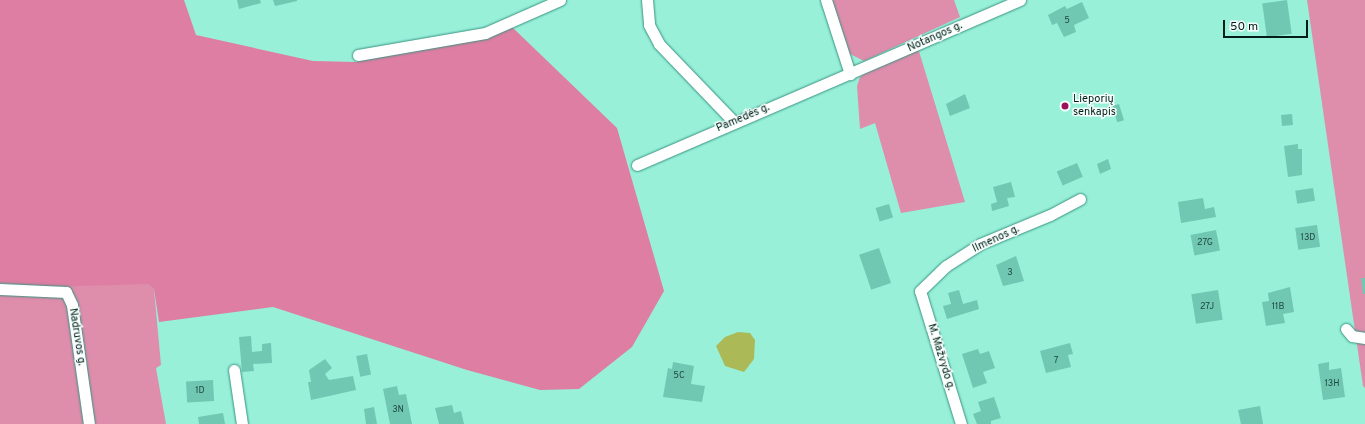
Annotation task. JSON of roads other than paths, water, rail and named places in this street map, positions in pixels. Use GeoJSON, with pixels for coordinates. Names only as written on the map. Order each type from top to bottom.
{"type":"FeatureCollection","features":[{"type":"Feature","properties":{"kind":"street"},"geometry":{"type":"LineString","coordinates":[[358,55],[485,33],[560,0]]}},
{"type":"Feature","properties":{"kind":"street"},"geometry":{"type":"LineString","coordinates":[[647,0],[649,24],[659,44],[734,122]]}},
{"type":"Feature","properties":{"kind":"street"},"geometry":{"type":"LineString","coordinates":[[826,0],[850,74]]}},
{"type":"Feature","properties":{"kind":"street","name":"Notangos g."},"geometry":{"type":"LineString","coordinates":[[850,74],[1020,0]]}},
{"type":"Feature","properties":{"kind":"street","name":"Pamedės g."},"geometry":{"type":"LineString","coordinates":[[636,165],[734,122],[850,74]]}},
{"type":"Feature","properties":{"kind":"street","name":"Ilmenos g."},"geometry":{"type":"LineString","coordinates":[[920,291],[946,266],[980,244],[1050,216],[1080,199]]}},
{"type":"Feature","properties":{"kind":"street","name":"Nadruvos g."},"geometry":{"type":"LineString","coordinates":[[0,289],[66,292],[72,305],[89,424]]}},
{"type":"Feature","properties":{"kind":"street","name":"M. Mažvydo g."},"geometry":{"type":"LineString","coordinates":[[920,291],[961,424]]}},
{"type":"Feature","properties":{"kind":"street"},"geometry":{"type":"LineString","coordinates":[[1346,329],[1352,336],[1365,338]]}},
{"type":"Feature","properties":{"kind":"street"},"geometry":{"type":"LineString","coordinates":[[234,370],[242,424]]}},
{"type":"Feature","properties":{"kind":"place","name":"Lieporių senkapis"},"geometry":{"type":"Point","coordinates":[1065,106]}}]}
